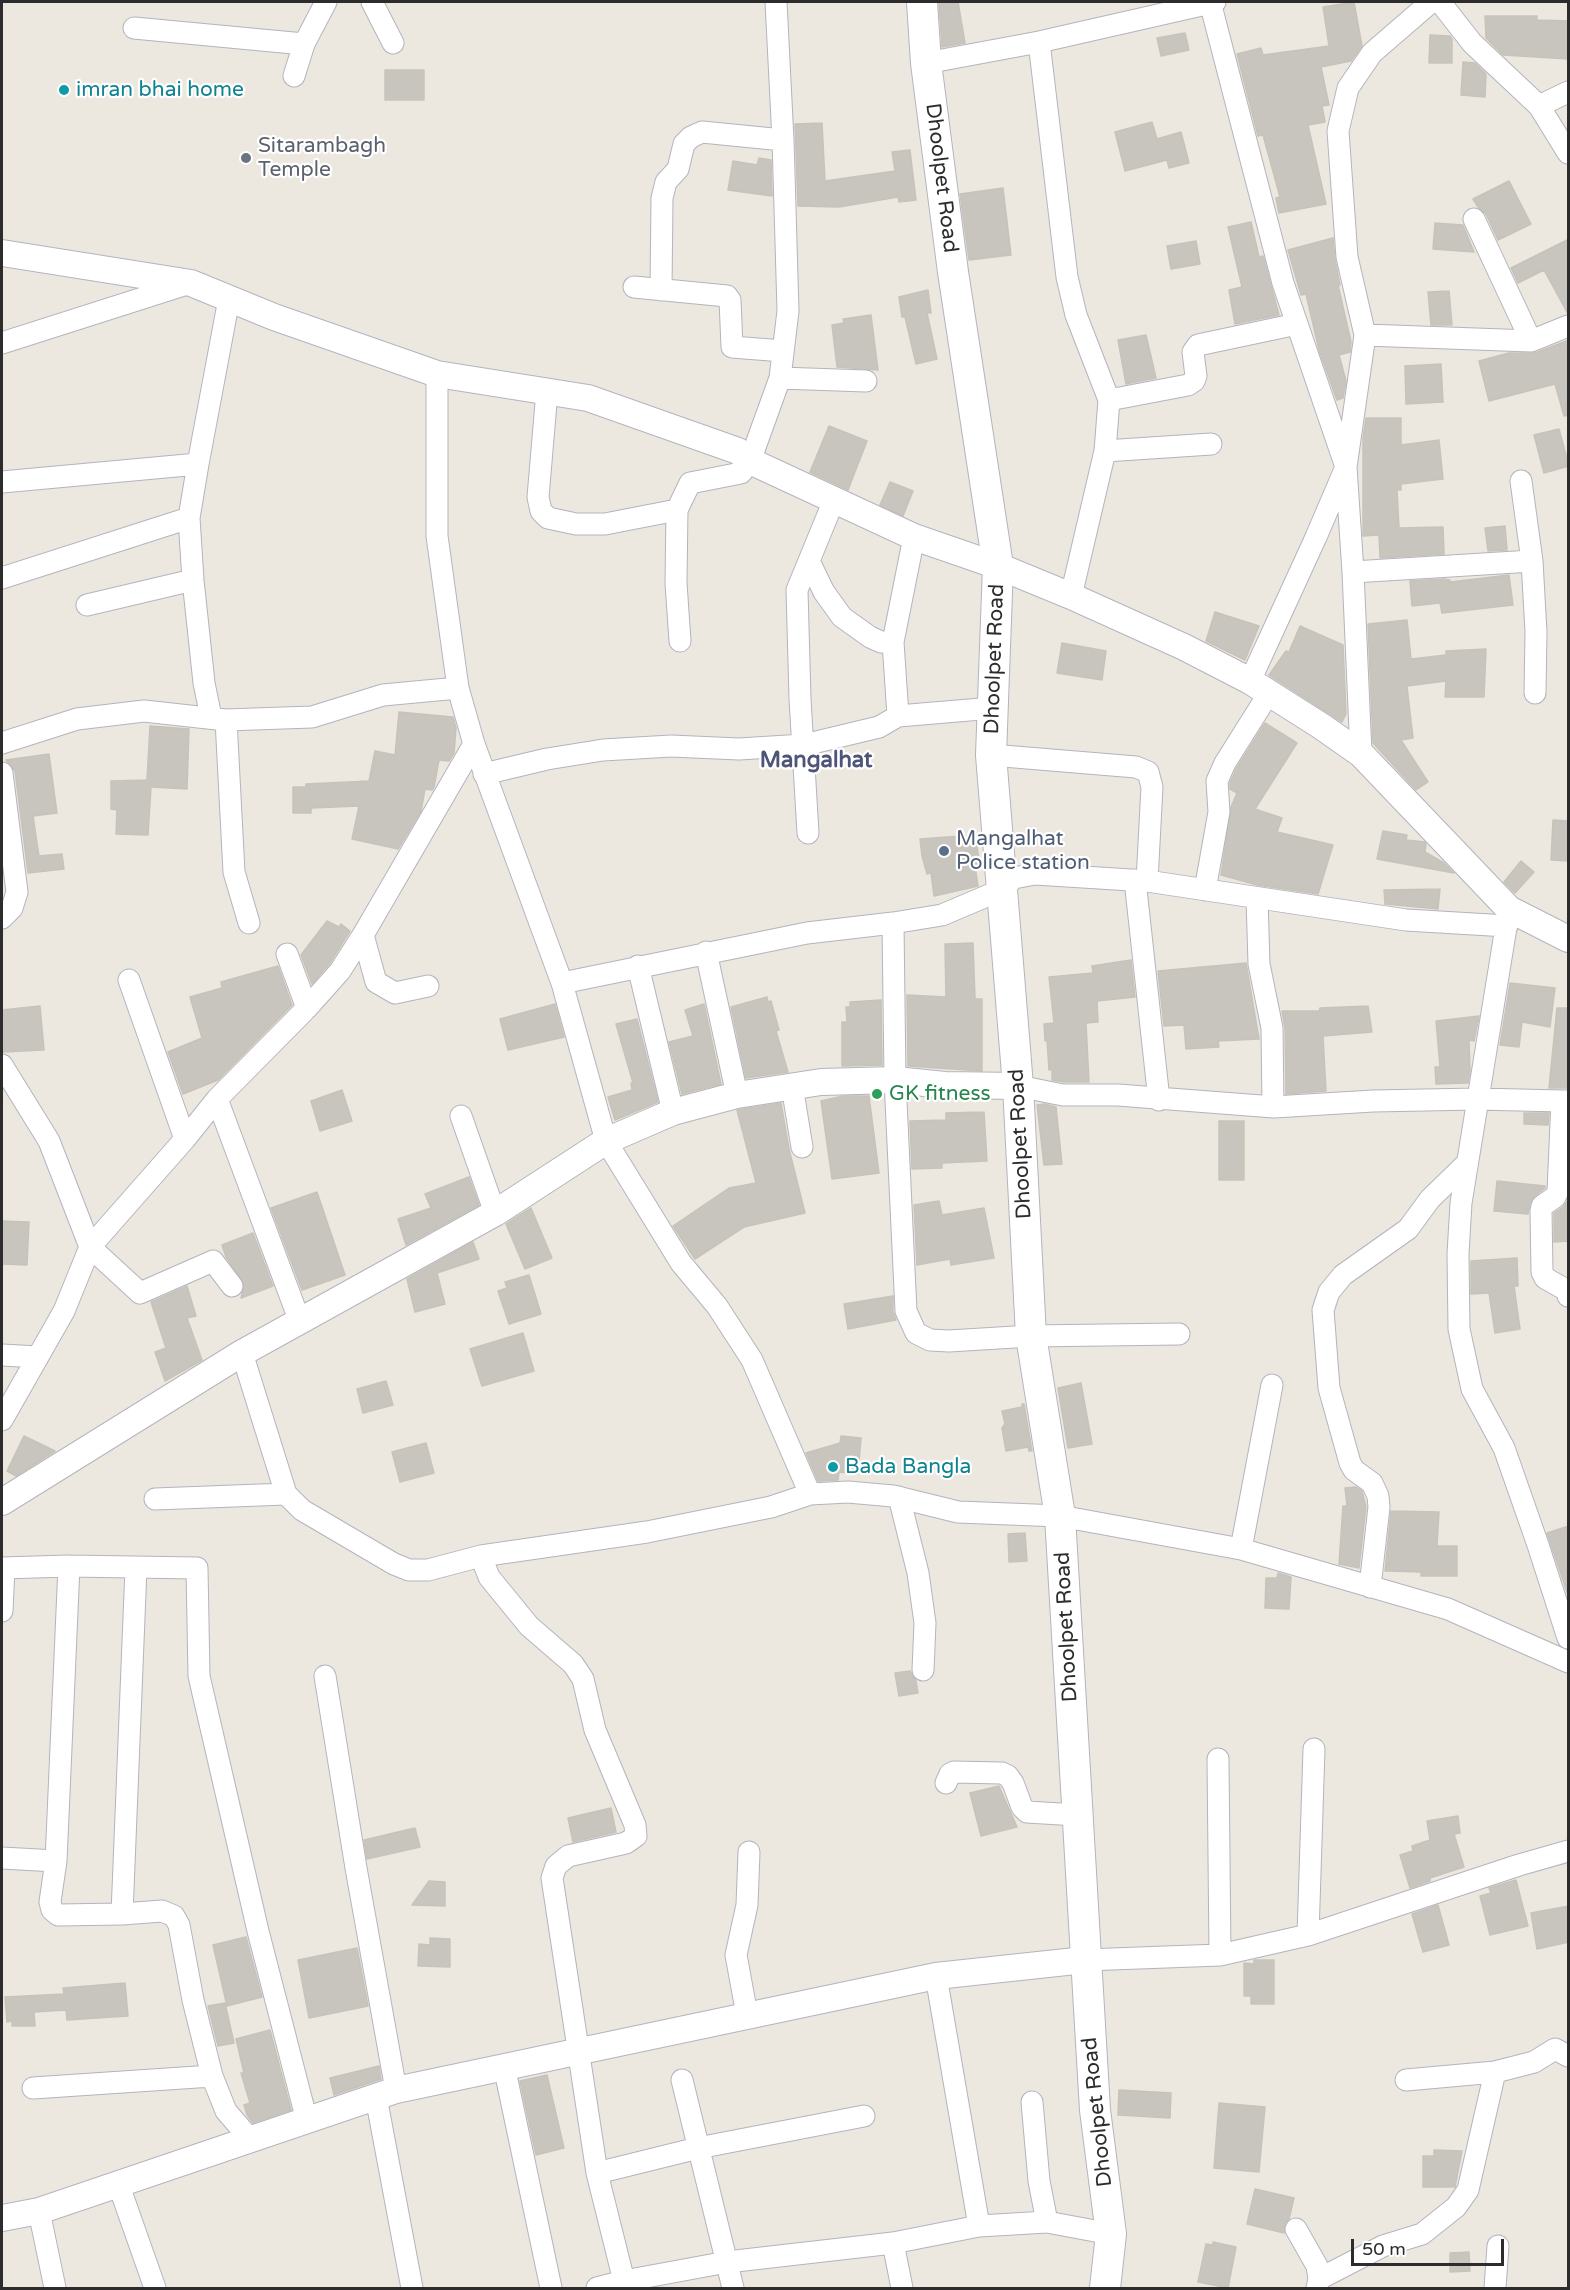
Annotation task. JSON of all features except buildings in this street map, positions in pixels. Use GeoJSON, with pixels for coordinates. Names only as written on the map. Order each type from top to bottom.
{"type":"FeatureCollection","features":[{"type":"Feature","properties":{"kind":"main road","name":"Dhoolpet Road"},"geometry":{"type":"LineString","coordinates":[[922,2],[926,63],[952,272],[998,566],[991,755],[1018,1086],[1031,1336],[1060,1516],[1095,2110],[1111,2234],[1105,2289]]}},
{"type":"Feature","properties":{"kind":"street"},"geometry":{"type":"LineString","coordinates":[[294,76],[304,44],[326,2]]}},
{"type":"Feature","properties":{"kind":"street"},"geometry":{"type":"LineString","coordinates":[[372,2],[393,43]]}},
{"type":"Feature","properties":{"kind":"street"},"geometry":{"type":"LineString","coordinates":[[680,640],[676,583],[676,510],[690,483],[741,473],[750,461],[780,378],[788,311],[776,2]]}},
{"type":"Feature","properties":{"kind":"street"},"geometry":{"type":"LineString","coordinates":[[926,63],[1039,42],[1212,2],[1283,283],[1346,467],[1316,537],[1260,687],[1217,781],[1219,812],[1205,890]]}},
{"type":"Feature","properties":{"kind":"street"},"geometry":{"type":"LineString","coordinates":[[1361,754],[1346,467],[1365,335],[1347,257],[1338,131],[1348,88],[1372,53],[1431,2]]}},
{"type":"Feature","properties":{"kind":"street"},"geometry":{"type":"LineString","coordinates":[[1440,2],[1472,43],[1539,106],[1569,153]]}},
{"type":"Feature","properties":{"kind":"street"},"geometry":{"type":"LineString","coordinates":[[134,28],[304,44]]}},
{"type":"Feature","properties":{"kind":"street"},"geometry":{"type":"LineString","coordinates":[[1039,42],[1067,277],[1076,315],[1109,400],[1105,451],[1071,596]]}},
{"type":"Feature","properties":{"kind":"street"},"geometry":{"type":"LineString","coordinates":[[1539,106],[1569,92]]}},
{"type":"Feature","properties":{"kind":"street"},"geometry":{"type":"LineString","coordinates":[[661,290],[662,198],[666,182],[678,169],[684,144],[691,137],[702,132],[783,140]]}},
{"type":"Feature","properties":{"kind":"street"},"geometry":{"type":"LineString","coordinates":[[1474,219],[1531,341]]}},
{"type":"Feature","properties":{"kind":"street"},"geometry":{"type":"LineString","coordinates":[[2,254],[191,283],[437,374],[588,398],[738,451],[750,461],[914,537],[998,566],[1071,596],[1184,647],[1260,687],[1361,754],[1508,917]]}},
{"type":"Feature","properties":{"kind":"street"},"geometry":{"type":"LineString","coordinates":[[2,343],[191,283]]}},
{"type":"Feature","properties":{"kind":"street"},"geometry":{"type":"LineString","coordinates":[[634,287],[727,296],[732,347],[783,351]]}},
{"type":"Feature","properties":{"kind":"street"},"geometry":{"type":"LineString","coordinates":[[230,299],[189,518],[204,683],[218,718],[234,872],[249,923]]}},
{"type":"Feature","properties":{"kind":"street"},"geometry":{"type":"LineString","coordinates":[[1109,400],[1188,385],[1194,381],[1196,376],[1193,352],[1198,345],[1297,324]]}},
{"type":"Feature","properties":{"kind":"street"},"geometry":{"type":"LineString","coordinates":[[1365,335],[1531,341],[1569,326]]}},
{"type":"Feature","properties":{"kind":"street"},"geometry":{"type":"LineString","coordinates":[[437,374],[437,536],[458,688],[484,774],[561,983],[606,1141],[681,1263],[717,1306],[752,1360],[810,1494]]}},
{"type":"Feature","properties":{"kind":"street"},"geometry":{"type":"LineString","coordinates":[[780,378],[866,381]]}},
{"type":"Feature","properties":{"kind":"street"},"geometry":{"type":"LineString","coordinates":[[547,391],[538,497],[542,511],[548,518],[576,524],[605,524],[676,510]]}},
{"type":"Feature","properties":{"kind":"street"},"geometry":{"type":"LineString","coordinates":[[1105,451],[1211,444]]}},
{"type":"Feature","properties":{"kind":"street"},"geometry":{"type":"LineString","coordinates":[[2,482],[198,464]]}},
{"type":"Feature","properties":{"kind":"street"},"geometry":{"type":"LineString","coordinates":[[1521,481],[1532,561],[1536,632],[1535,693]]}},
{"type":"Feature","properties":{"kind":"street"},"geometry":{"type":"LineString","coordinates":[[808,833],[800,699],[797,590],[834,500]]}},
{"type":"Feature","properties":{"kind":"street"},"geometry":{"type":"LineString","coordinates":[[3,572],[189,518]]}},
{"type":"Feature","properties":{"kind":"street"},"geometry":{"type":"LineString","coordinates":[[898,716],[893,642],[914,537]]}},
{"type":"Feature","properties":{"kind":"street"},"geometry":{"type":"LineString","coordinates":[[809,561],[824,592],[842,617],[870,637],[881,642],[893,642]]}},
{"type":"Feature","properties":{"kind":"street"},"geometry":{"type":"LineString","coordinates":[[1353,572],[1532,561]]}},
{"type":"Feature","properties":{"kind":"street"},"geometry":{"type":"LineString","coordinates":[[87,605],[193,580]]}},
{"type":"Feature","properties":{"kind":"street"},"geometry":{"type":"LineString","coordinates":[[2,743],[76,718],[144,711],[218,718],[312,717],[383,695],[458,688]]}},
{"type":"Feature","properties":{"kind":"street"},"geometry":{"type":"LineString","coordinates":[[484,774],[547,759],[603,750],[671,746],[739,749],[804,745],[879,727],[898,716],[993,708]]}},
{"type":"Feature","properties":{"kind":"street"},"geometry":{"type":"LineString","coordinates":[[2,1420],[64,1311],[90,1247],[217,1099],[307,1008],[340,970],[363,935],[474,744]]}},
{"type":"Feature","properties":{"kind":"street"},"geometry":{"type":"LineString","coordinates":[[991,755],[1136,767],[1148,772],[1152,787],[1141,880],[1159,1100]]}},
{"type":"Feature","properties":{"kind":"street"},"geometry":{"type":"LineString","coordinates":[[2,773],[17,892],[12,908],[2,918]]}},
{"type":"Feature","properties":{"kind":"street"},"geometry":{"type":"LineString","coordinates":[[561,983],[807,933],[942,915],[1001,890],[1014,878],[1035,874],[1141,880],[1406,920],[1508,917],[1569,939]]}},
{"type":"Feature","properties":{"kind":"street"},"geometry":{"type":"LineString","coordinates":[[1257,898],[1259,964],[1272,1029],[1273,1107]]}},
{"type":"Feature","properties":{"kind":"street"},"geometry":{"type":"LineString","coordinates":[[1508,917],[1465,1165],[1458,1254],[1459,1329],[1472,1389],[1504,1448],[1569,1638]]}},
{"type":"Feature","properties":{"kind":"street"},"geometry":{"type":"LineString","coordinates":[[893,923],[895,1080],[906,1311],[915,1333],[930,1340],[949,1341],[1031,1336],[1179,1334]]}},
{"type":"Feature","properties":{"kind":"street"},"geometry":{"type":"LineString","coordinates":[[363,935],[376,982],[395,993],[428,986]]}},
{"type":"Feature","properties":{"kind":"street"},"geometry":{"type":"LineString","coordinates":[[706,952],[737,1095]]}},
{"type":"Feature","properties":{"kind":"street"},"geometry":{"type":"LineString","coordinates":[[287,954],[307,1008]]}},
{"type":"Feature","properties":{"kind":"street"},"geometry":{"type":"LineString","coordinates":[[638,966],[673,1112]]}},
{"type":"Feature","properties":{"kind":"street"},"geometry":{"type":"LineString","coordinates":[[129,981],[185,1138]]}},
{"type":"Feature","properties":{"kind":"street"},"geometry":{"type":"LineString","coordinates":[[2,1065],[49,1142],[90,1247],[140,1293],[213,1261],[232,1286]]}},
{"type":"Feature","properties":{"kind":"street"},"geometry":{"type":"LineString","coordinates":[[2,1502],[242,1353],[495,1213],[606,1141],[673,1112],[737,1095],[821,1082],[895,1080],[945,1085],[1018,1086],[1063,1095],[1118,1095],[1159,1100],[1273,1107],[1373,1101],[1477,1099],[1565,1101],[1558,1191],[1555,1197],[1542,1206],[1541,1210],[1541,1264],[1545,1278],[1568,1291],[1569,1296]]}},
{"type":"Feature","properties":{"kind":"street"},"geometry":{"type":"LineString","coordinates":[[792,1086],[802,1147]]}},
{"type":"Feature","properties":{"kind":"street"},"geometry":{"type":"LineString","coordinates":[[217,1099],[300,1322]]}},
{"type":"Feature","properties":{"kind":"street"},"geometry":{"type":"LineString","coordinates":[[461,1116],[495,1213]]}},
{"type":"Feature","properties":{"kind":"street"},"geometry":{"type":"LineString","coordinates":[[1370,1587],[1379,1507],[1378,1496],[1372,1483],[1354,1470],[1350,1463],[1329,1388],[1323,1310],[1329,1292],[1343,1275],[1408,1229],[1430,1199],[1465,1165]]}},
{"type":"Feature","properties":{"kind":"street"},"geometry":{"type":"LineString","coordinates":[[242,1353],[286,1494],[302,1510],[393,1564],[409,1570],[428,1570],[481,1556],[647,1532],[771,1507],[810,1494],[848,1492],[899,1497],[958,1512],[1060,1516],[1241,1549],[1448,1609],[1569,1662]]}},
{"type":"Feature","properties":{"kind":"street"},"geometry":{"type":"LineString","coordinates":[[2,1355],[38,1357]]}},
{"type":"Feature","properties":{"kind":"street"},"geometry":{"type":"LineString","coordinates":[[1241,1549],[1272,1385]]}},
{"type":"Feature","properties":{"kind":"street"},"geometry":{"type":"LineString","coordinates":[[155,1499],[286,1494]]}},
{"type":"Feature","properties":{"kind":"street"},"geometry":{"type":"LineString","coordinates":[[899,1497],[918,1573],[925,1623],[923,1670]]}},
{"type":"Feature","properties":{"kind":"street"},"geometry":{"type":"LineString","coordinates":[[481,1556],[489,1577],[495,1585],[529,1626],[573,1664],[583,1679],[595,1730],[635,1825],[636,1836],[626,1843],[568,1856],[556,1866],[552,1878],[597,2173],[624,2285]]}},
{"type":"Feature","properties":{"kind":"street"},"geometry":{"type":"LineString","coordinates":[[69,1566],[56,1861],[50,1902],[52,1910],[58,1915],[162,1911],[174,1916],[179,1925],[193,2000],[212,2076],[226,2111],[251,2140]]}},
{"type":"Feature","properties":{"kind":"street"},"geometry":{"type":"LineString","coordinates":[[2,1611],[3,1568],[69,1566],[197,1568],[199,1676],[258,1931],[308,2121]]}},
{"type":"Feature","properties":{"kind":"street"},"geometry":{"type":"LineString","coordinates":[[122,1914],[136,1568]]}},
{"type":"Feature","properties":{"kind":"street"},"geometry":{"type":"LineString","coordinates":[[325,1676],[376,1985],[386,2094],[412,2289]]}},
{"type":"Feature","properties":{"kind":"street"},"geometry":{"type":"LineString","coordinates":[[1308,1935],[1314,1749]]}},
{"type":"Feature","properties":{"kind":"street"},"geometry":{"type":"LineString","coordinates":[[1218,1759],[1220,1956]]}},
{"type":"Feature","properties":{"kind":"street"},"geometry":{"type":"LineString","coordinates":[[946,1783],[950,1774],[954,1772],[1002,1773],[1008,1776],[1013,1783],[1022,1807],[1027,1812],[1077,1815]]}},
{"type":"Feature","properties":{"kind":"street"},"geometry":{"type":"LineString","coordinates":[[2,2218],[39,2211],[118,2182],[386,2094],[504,2066],[936,1976],[1085,1960],[1220,1956],[1308,1935],[1519,1864],[1569,1851]]}},
{"type":"Feature","properties":{"kind":"street"},"geometry":{"type":"LineString","coordinates":[[747,2015],[736,1955],[747,1905],[750,1852]]}},
{"type":"Feature","properties":{"kind":"street"},"geometry":{"type":"LineString","coordinates":[[2,1858],[56,1861]]}},
{"type":"Feature","properties":{"kind":"street"},"geometry":{"type":"LineString","coordinates":[[936,1976],[979,2226]]}},
{"type":"Feature","properties":{"kind":"street"},"geometry":{"type":"LineString","coordinates":[[1406,2080],[1495,2072],[1534,2062],[1555,2049],[1569,2056]]}},
{"type":"Feature","properties":{"kind":"street"},"geometry":{"type":"LineString","coordinates":[[504,2066],[551,2289]]}},
{"type":"Feature","properties":{"kind":"street"},"geometry":{"type":"LineString","coordinates":[[1296,2229],[1311,2254],[1318,2284],[1383,2246],[1422,2234],[1456,2207],[1468,2190],[1495,2072]]}},
{"type":"Feature","properties":{"kind":"street"},"geometry":{"type":"LineString","coordinates":[[33,2088],[212,2076]]}},
{"type":"Feature","properties":{"kind":"street"},"geometry":{"type":"LineString","coordinates":[[682,2080],[733,2289]]}},
{"type":"Feature","properties":{"kind":"street"},"geometry":{"type":"LineString","coordinates":[[1032,2102],[1039,2181],[1047,2222]]}},
{"type":"Feature","properties":{"kind":"street"},"geometry":{"type":"LineString","coordinates":[[597,2173],[698,2148],[864,2116]]}},
{"type":"Feature","properties":{"kind":"street"},"geometry":{"type":"LineString","coordinates":[[118,2182],[155,2289]]}},
{"type":"Feature","properties":{"kind":"street"},"geometry":{"type":"LineString","coordinates":[[39,2211],[55,2289]]}},
{"type":"Feature","properties":{"kind":"street"},"geometry":{"type":"LineString","coordinates":[[597,2289],[727,2262],[893,2243],[979,2226],[1047,2222],[1111,2234]]}},
{"type":"Feature","properties":{"kind":"street"},"geometry":{"type":"LineString","coordinates":[[893,2243],[902,2289]]}},
{"type":"Feature","properties":{"kind":"street"},"geometry":{"type":"LineString","coordinates":[[1495,2289],[1498,2246]]}},
{"type":"Feature","properties":{"kind":"place","name":"imran bhai home"},"geometry":{"type":"Point","coordinates":[64,90]}},
{"type":"Feature","properties":{"kind":"place","name":"Sitarambagh Temple"},"geometry":{"type":"Point","coordinates":[246,158]}},
{"type":"Feature","properties":{"kind":"place","name":"Mangalhat Police station"},"geometry":{"type":"Point","coordinates":[944,851]}},
{"type":"Feature","properties":{"kind":"place","name":"GK fitness"},"geometry":{"type":"Point","coordinates":[877,1094]}},
{"type":"Feature","properties":{"kind":"place","name":"Bada Bangla"},"geometry":{"type":"Point","coordinates":[833,1467]}},
{"type":"Feature","properties":{"kind":"district","name":"Mangalhat"},"geometry":{"type":"Point","coordinates":[816,761]}}]}
